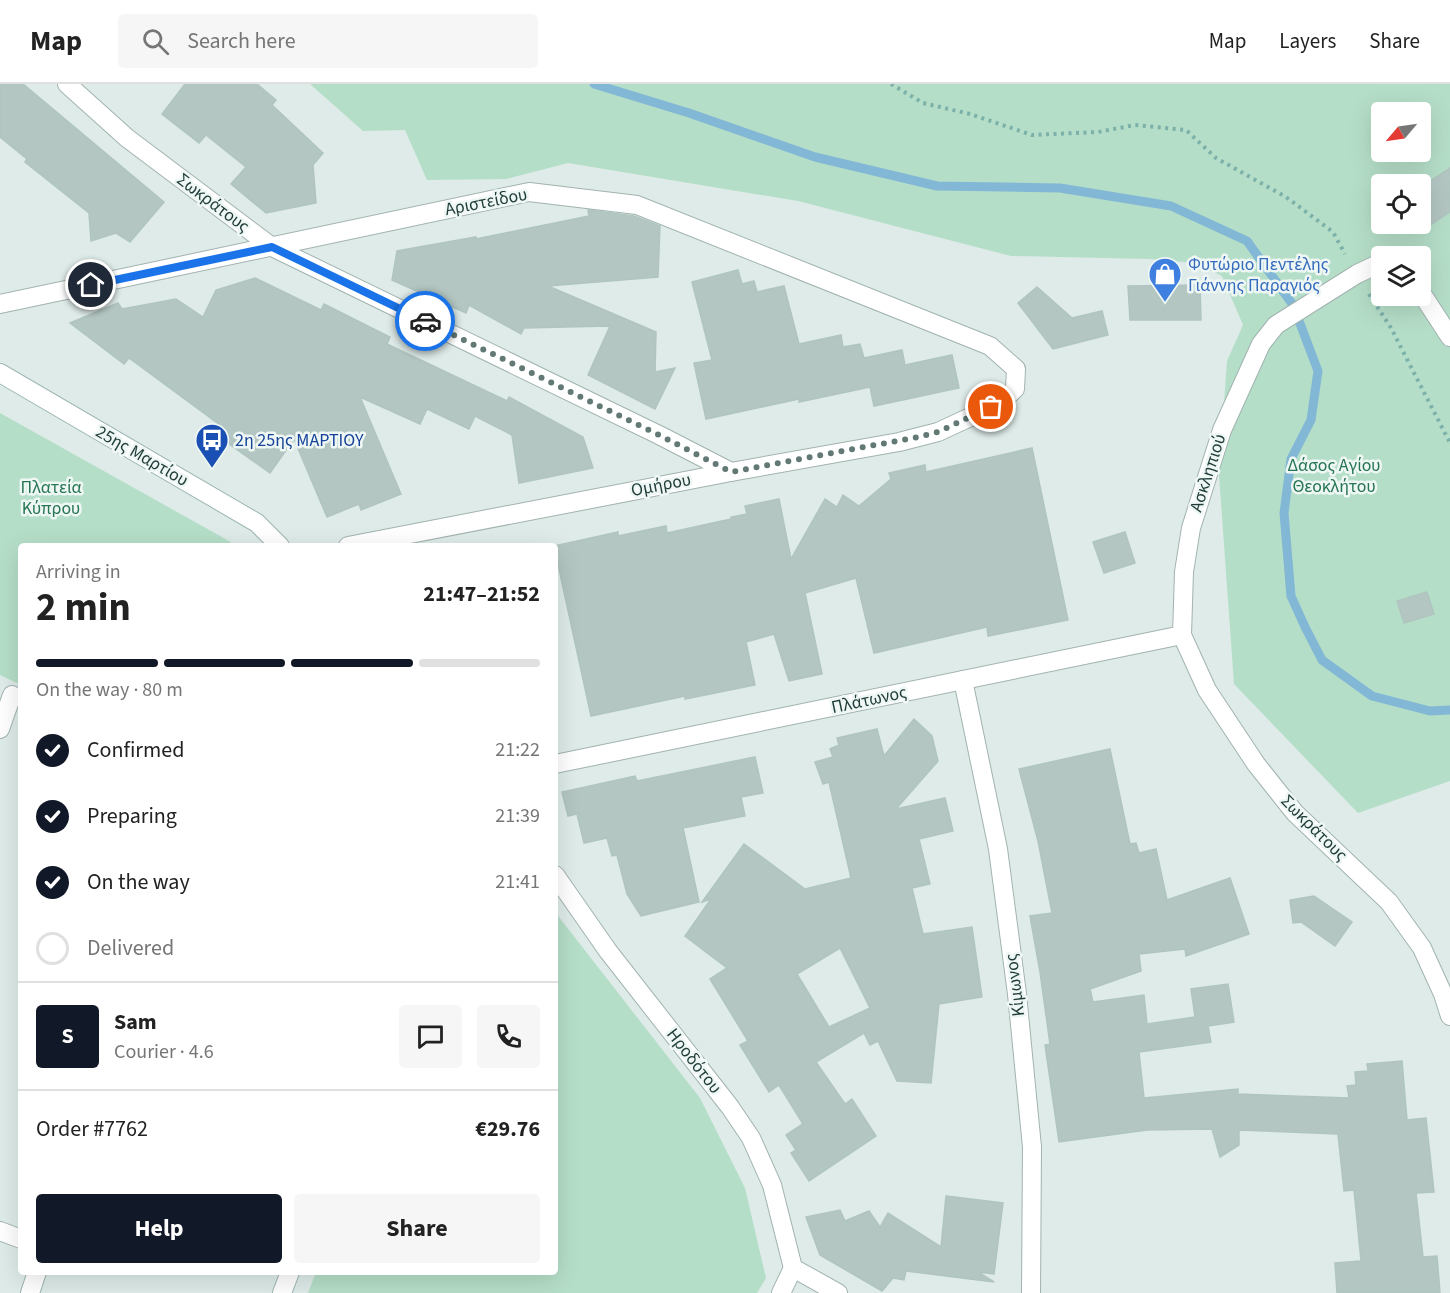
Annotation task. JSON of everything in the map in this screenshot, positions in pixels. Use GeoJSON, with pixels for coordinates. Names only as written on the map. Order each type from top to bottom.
{"type":"FeatureCollection","features":[{"type":"Feature","properties":{"kind":"street","name":"Σωκράτους"},"geometry":{"type":"LineString","coordinates":[[67,84],[127,138],[272,247],[731,472]]}},
{"type":"Feature","properties":{"kind":"street","name":"Αριστείδου"},"geometry":{"type":"LineString","coordinates":[[0,304],[529,192],[637,205],[990,346],[1016,369]]}},
{"type":"Feature","properties":{"kind":"street"},"geometry":{"type":"LineString","coordinates":[[1357,274],[1371,267]]}},
{"type":"Feature","properties":{"kind":"street","name":"Ασκληπιού"},"geometry":{"type":"LineString","coordinates":[[1182,635],[1184,572],[1191,528],[1222,430],[1253,359],[1268,332],[1276,324],[1357,274]]}},
{"type":"Feature","properties":{"kind":"street"},"geometry":{"type":"LineString","coordinates":[[1430,306],[1450,337]]}},
{"type":"Feature","properties":{"kind":"street","name":"Ομήρου"},"geometry":{"type":"LineString","coordinates":[[364,543],[899,442],[938,432],[1002,401],[1015,389],[1016,369]]}},
{"type":"Feature","properties":{"kind":"street","name":"25ης Μαρτίου"},"geometry":{"type":"LineString","coordinates":[[0,373],[257,523],[277,543]]}},
{"type":"Feature","properties":{"kind":"street","name":"Σωκράτους"},"geometry":{"type":"LineString","coordinates":[[1182,635],[1207,690],[1256,764],[1295,813],[1389,902],[1422,948],[1443,994],[1450,1016]]}},
{"type":"Feature","properties":{"kind":"street","name":"Πλάτωνος"},"geometry":{"type":"LineString","coordinates":[[558,763],[1182,635]]}},
{"type":"Feature","properties":{"kind":"street","name":"Κίμωνος"},"geometry":{"type":"LineString","coordinates":[[963,680],[998,849],[1017,994],[1032,1147],[1031,1293]]}},
{"type":"Feature","properties":{"kind":"street"},"geometry":{"type":"LineString","coordinates":[[0,729],[11,694]]}},
{"type":"Feature","properties":{"kind":"street","name":"Ηροδότου"},"geometry":{"type":"LineString","coordinates":[[558,879],[608,951],[730,1107],[751,1138],[772,1185],[793,1268]]}},
{"type":"Feature","properties":{"kind":"street"},"geometry":{"type":"LineString","coordinates":[[0,1231],[18,1238]]}},
{"type":"Feature","properties":{"kind":"street"},"geometry":{"type":"LineString","coordinates":[[781,1293],[793,1268],[838,1293]]}},
{"type":"Feature","properties":{"kind":"street"},"geometry":{"type":"LineString","coordinates":[[30,1293],[36,1275]]}},
{"type":"Feature","properties":{"kind":"street"},"geometry":{"type":"LineString","coordinates":[[282,1293],[289,1275]]}},
{"type":"Feature","properties":{"kind":"path"},"geometry":{"type":"LineString","coordinates":[[891,84],[923,103],[970,114],[1032,135],[1098,132],[1135,125],[1186,130],[1216,158],[1286,197],[1333,232],[1390,328],[1450,443]]}},
{"type":"Feature","properties":{"kind":"green space","name":"Δάσος Αγίου Θεοκλήτου"},"geometry":{"type":"Polygon","coordinates":[[[310,84],[1450,84],[1450,781],[1358,813],[1234,684],[1219,475],[1227,361],[1243,325],[1222,276],[1195,263],[1150,259],[1011,256],[798,201],[568,163],[506,179],[427,180],[405,130],[363,131],[310,84]]]}},
{"type":"Feature","properties":{"kind":"green space","name":"Πλατεία Κύπρου"},"geometry":{"type":"Polygon","coordinates":[[[0,413],[231,543],[18,543],[18,684],[0,675],[0,413]]]}},
{"type":"Feature","properties":{"kind":"green space"},"geometry":{"type":"Polygon","coordinates":[[[558,916],[700,1098],[745,1188],[766,1278],[757,1293],[308,1293],[315,1275],[558,1275],[558,916]]]}},
{"type":"Feature","properties":{"kind":"building"},"geometry":{"type":"Polygon","coordinates":[[[0,84],[23,84],[164,202],[130,242],[116,233],[91,241],[89,213],[25,162],[27,159],[0,137],[0,84]]]}},
{"type":"Feature","properties":{"kind":"building"},"geometry":{"type":"Polygon","coordinates":[[[185,84],[257,84],[276,100],[272,105],[323,153],[313,165],[316,203],[266,213],[231,184],[246,167],[206,135],[199,143],[162,114],[185,84]]]}},
{"type":"Feature","properties":{"kind":"building"},"geometry":{"type":"Polygon","coordinates":[[[1450,168],[1450,212],[1431,224],[1431,181],[1450,168]]]}},
{"type":"Feature","properties":{"kind":"building"},"geometry":{"type":"Polygon","coordinates":[[[588,210],[634,216],[660,226],[658,277],[548,286],[656,332],[655,372],[675,368],[655,409],[588,375],[610,326],[524,328],[521,334],[469,305],[466,313],[392,280],[397,251],[476,237],[476,239],[589,216],[588,210]]]}},
{"type":"Feature","properties":{"kind":"building"},"geometry":{"type":"Polygon","coordinates":[[[738,270],[742,284],[754,281],[757,292],[784,286],[799,344],[841,335],[843,347],[860,344],[864,358],[902,350],[905,365],[952,355],[959,388],[874,406],[870,387],[799,402],[799,399],[706,419],[694,363],[712,360],[692,282],[738,270]]]}},
{"type":"Feature","properties":{"kind":"building"},"geometry":{"type":"Polygon","coordinates":[[[255,278],[321,310],[324,304],[390,337],[387,344],[507,401],[509,397],[583,437],[593,468],[519,483],[512,435],[475,416],[469,429],[427,409],[420,424],[360,397],[401,494],[361,510],[359,504],[327,517],[294,439],[270,473],[218,436],[224,428],[129,358],[124,364],[70,323],[118,303],[122,309],[176,299],[203,317],[216,290],[255,278]]]}},
{"type":"Feature","properties":{"kind":"building","name":"Φυτώριο Πεντέλης Γιάννης Παραγιός"},"geometry":{"type":"Polygon","coordinates":[[[1200,285],[1201,320],[1130,320],[1128,286],[1200,285]]]}},
{"type":"Feature","properties":{"kind":"building"},"geometry":{"type":"Polygon","coordinates":[[[1037,287],[1072,318],[1102,311],[1108,335],[1053,349],[1018,303],[1037,287]]]}},
{"type":"Feature","properties":{"kind":"building"},"geometry":{"type":"Polygon","coordinates":[[[1032,448],[1068,620],[988,636],[987,627],[874,653],[856,578],[805,593],[822,674],[789,681],[774,634],[746,642],[755,685],[685,699],[685,696],[591,716],[558,564],[558,545],[618,532],[618,536],[666,526],[667,533],[731,519],[731,517],[747,514],[745,506],[779,499],[791,559],[825,499],[837,507],[843,495],[859,506],[891,479],[889,473],[925,465],[926,472],[1032,448]]]}},
{"type":"Feature","properties":{"kind":"building"},"geometry":{"type":"Polygon","coordinates":[[[1125,532],[1135,563],[1104,573],[1093,542],[1125,532]]]}},
{"type":"Feature","properties":{"kind":"building"},"geometry":{"type":"Polygon","coordinates":[[[1427,592],[1434,614],[1404,623],[1397,601],[1427,592]]]}},
{"type":"Feature","properties":{"kind":"building"},"geometry":{"type":"Polygon","coordinates":[[[914,719],[932,736],[938,761],[896,809],[945,798],[953,831],[919,839],[930,884],[912,888],[923,934],[972,927],[982,997],[939,1004],[931,1083],[897,1081],[878,1041],[870,1045],[864,1033],[816,1062],[845,1104],[852,1099],[876,1136],[809,1181],[791,1153],[796,1150],[786,1135],[803,1124],[779,1085],[769,1092],[740,1045],[748,1041],[710,979],[727,968],[685,936],[711,899],[702,902],[744,844],[805,889],[851,878],[829,782],[823,784],[815,762],[833,757],[830,749],[839,745],[837,738],[877,729],[884,756],[914,719]],[[840,948],[797,974],[829,1027],[870,1008],[840,948]]]}},
{"type":"Feature","properties":{"kind":"building"},"geometry":{"type":"Polygon","coordinates":[[[1110,749],[1130,844],[1136,843],[1139,853],[1156,849],[1167,900],[1230,878],[1249,934],[1186,956],[1185,949],[1139,954],[1141,971],[1090,989],[1093,1002],[1144,995],[1147,1024],[1195,1017],[1191,989],[1228,984],[1234,1022],[1208,1026],[1211,1042],[1139,1052],[1144,1098],[1238,1089],[1238,1094],[1349,1098],[1347,1086],[1356,1085],[1355,1072],[1368,1071],[1367,1064],[1402,1061],[1407,1120],[1426,1118],[1434,1192],[1416,1193],[1423,1257],[1437,1256],[1440,1293],[1337,1293],[1335,1263],[1361,1261],[1354,1190],[1344,1191],[1338,1134],[1239,1130],[1239,1145],[1220,1157],[1212,1129],[1147,1130],[1059,1142],[1045,1045],[1050,1044],[1030,916],[1052,913],[1038,841],[1019,769],[1110,749]]]}},
{"type":"Feature","properties":{"kind":"building"},"geometry":{"type":"Polygon","coordinates":[[[755,757],[763,793],[741,797],[745,816],[683,828],[699,902],[641,916],[627,894],[617,855],[612,856],[607,838],[584,843],[577,814],[568,816],[562,792],[635,776],[637,781],[755,757]]]}},
{"type":"Feature","properties":{"kind":"building"},"geometry":{"type":"Polygon","coordinates":[[[1314,896],[1352,922],[1335,946],[1301,922],[1293,923],[1290,900],[1314,896]]]}},
{"type":"Feature","properties":{"kind":"building"},"geometry":{"type":"Polygon","coordinates":[[[946,1196],[1003,1203],[994,1274],[978,1272],[994,1282],[906,1271],[904,1280],[893,1278],[882,1291],[820,1255],[806,1217],[840,1210],[845,1221],[869,1211],[880,1227],[888,1213],[941,1247],[946,1196]]]}},
{"type":"Feature","properties":{"kind":"waterway"},"geometry":{"type":"LineString","coordinates":[[594,84],[689,113],[815,157],[937,186],[1060,188],[1171,206],[1247,241],[1293,305],[1318,371],[1311,420],[1291,459],[1284,513],[1291,596],[1322,660],[1372,696],[1430,711],[1450,710]]}},
{"type":"Feature","properties":{"kind":"way so far"},"geometry":{"type":"LineString","coordinates":[[425,321],[731,472],[899,442],[938,432],[991,407]]}},
{"type":"Feature","properties":{"kind":"place","name":"Φυτώριο Πεντέλης Γιάννης Παραγιός"},"geometry":{"type":"Point","coordinates":[1165,303]}},
{"type":"Feature","properties":{"kind":"place","name":"2η 25ης ΜΑΡΤΙΟΥ"},"geometry":{"type":"Point","coordinates":[212,469]}},
{"type":"Feature","properties":{"kind":"route"},"geometry":{"type":"LineString","coordinates":[[91,285],[272,247],[425,321]]}}]}
